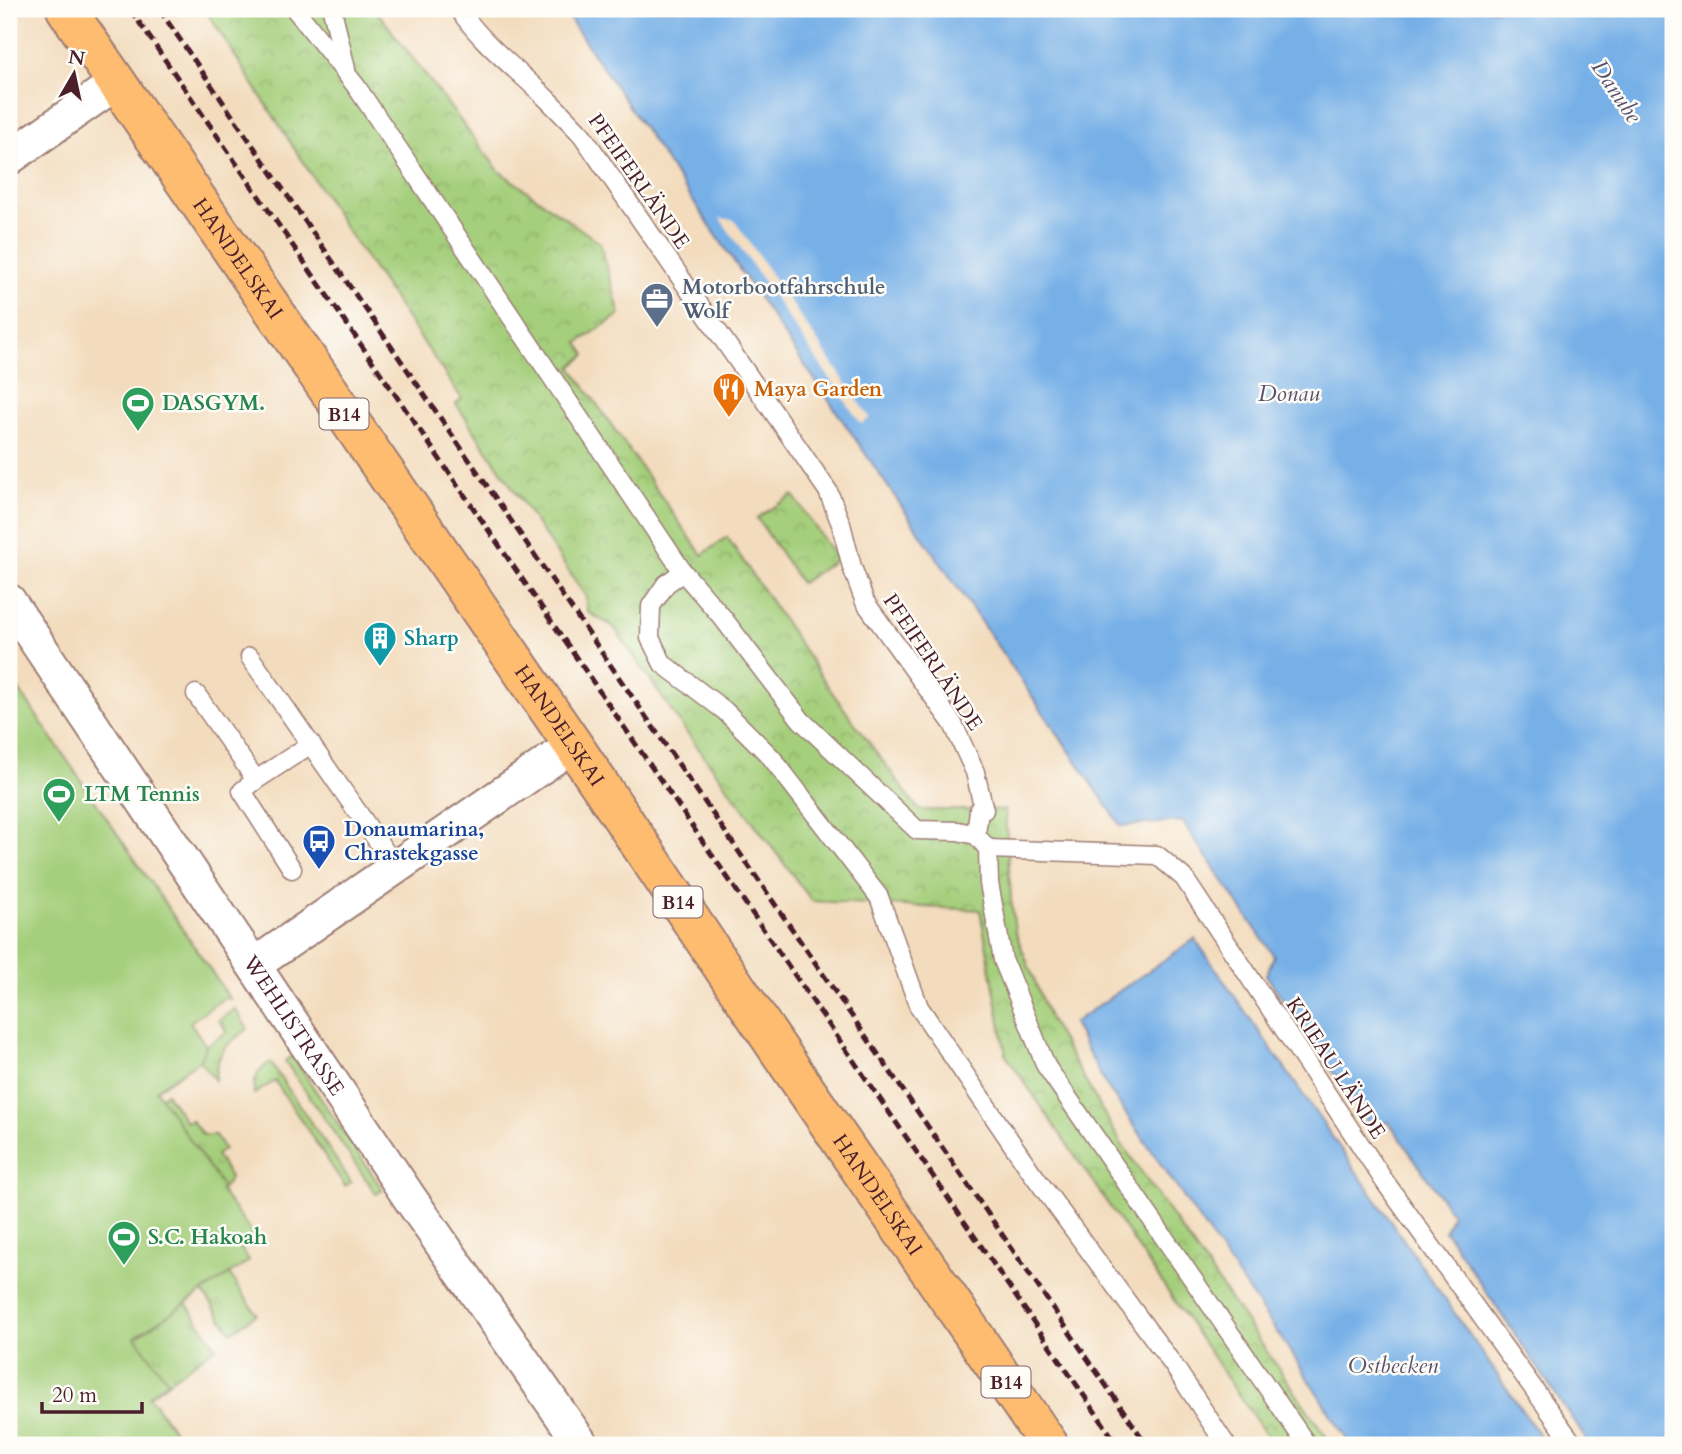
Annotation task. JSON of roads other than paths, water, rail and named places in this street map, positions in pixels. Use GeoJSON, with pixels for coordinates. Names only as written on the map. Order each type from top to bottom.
{"type":"FeatureCollection","features":[{"type":"Feature","properties":{"kind":"main road","name":"HANDELSKAI"},"geometry":{"type":"LineString","coordinates":[[65,9],[573,745],[1049,1445]]}},
{"type":"Feature","properties":{"kind":"street"},"geometry":{"type":"LineString","coordinates":[[9,158],[116,83]]}},
{"type":"Feature","properties":{"kind":"street","name":"WEHLISTRASSE"},"geometry":{"type":"LineString","coordinates":[[9,601],[409,1198],[582,1445]]}},
{"type":"Feature","properties":{"kind":"street"},"geometry":{"type":"LineString","coordinates":[[254,965],[573,745]]}},
{"type":"Feature","properties":{"kind":"lane","name":"KRIEAU LÄNDE"},"geometry":{"type":"LineString","coordinates":[[295,9],[348,76],[683,572],[722,617],[802,720],[917,830],[958,831],[982,842],[1157,855],[1184,878],[1385,1182],[1574,1445]]}},
{"type":"Feature","properties":{"kind":"lane"},"geometry":{"type":"LineString","coordinates":[[332,9],[348,76]]}},
{"type":"Feature","properties":{"kind":"lane","name":"PFEIFERLÄNDE"},"geometry":{"type":"LineString","coordinates":[[459,9],[501,58],[547,98],[582,135],[828,491],[866,602],[953,724],[975,772],[984,810],[979,810],[982,842],[1003,960],[1046,1066],[1307,1445]]}},
{"type":"Feature","properties":{"kind":"lane"},"geometry":{"type":"LineString","coordinates":[[683,572],[666,584],[652,606],[650,638],[663,664],[725,711],[771,757],[879,897],[919,1007],[1030,1170],[1174,1366],[1226,1445]]}},
{"type":"Feature","properties":{"kind":"lane"},"geometry":{"type":"LineString","coordinates":[[250,657],[395,866]]}},
{"type":"Feature","properties":{"kind":"lane"},"geometry":{"type":"LineString","coordinates":[[196,694],[256,780]]}},
{"type":"Feature","properties":{"kind":"lane"},"geometry":{"type":"LineString","coordinates":[[292,869],[242,791],[311,744]]}},
{"type":"Feature","properties":{"kind":"water","name":"Donau"},"geometry":{"type":"Polygon","coordinates":[[[563,9],[1673,9],[1673,1445],[1590,1445],[1445,1231],[1452,1214],[1389,1122],[1370,1126],[1266,975],[1274,956],[1182,821],[1121,826],[563,9]]]}},
{"type":"Feature","properties":{"kind":"water","name":"Ostbecken"},"geometry":{"type":"Polygon","coordinates":[[[1195,939],[1546,1445],[1350,1444],[1294,1357],[1104,1082],[1073,1023],[1195,939]]]}},
{"type":"Feature","properties":{"kind":"railway"},"geometry":{"type":"LineString","coordinates":[[130,9],[1118,1445]]}},
{"type":"Feature","properties":{"kind":"railway"},"geometry":{"type":"LineString","coordinates":[[159,9],[1147,1445]]}},
{"type":"Feature","properties":{"kind":"place","name":"Motorbootfahrschule Wolf"},"geometry":{"type":"Point","coordinates":[657,329]}},
{"type":"Feature","properties":{"kind":"place","name":"Maya Garden"},"geometry":{"type":"Point","coordinates":[729,419]}},
{"type":"Feature","properties":{"kind":"place","name":"DASGYM."},"geometry":{"type":"Point","coordinates":[138,433]}},
{"type":"Feature","properties":{"kind":"place","name":"Sharp"},"geometry":{"type":"Point","coordinates":[380,668]}},
{"type":"Feature","properties":{"kind":"place","name":"LTM Tennis"},"geometry":{"type":"Point","coordinates":[59,824]}},
{"type":"Feature","properties":{"kind":"place","name":"Donaumarina, Chrastekgasse"},"geometry":{"type":"Point","coordinates":[319,871]}},
{"type":"Feature","properties":{"kind":"place","name":"S.C. Hakoah"},"geometry":{"type":"Point","coordinates":[124,1267]}},
{"type":"Feature","properties":{"kind":"water label","name":"Danube"},"geometry":{"type":"Point","coordinates":[1617,91]}}]}
